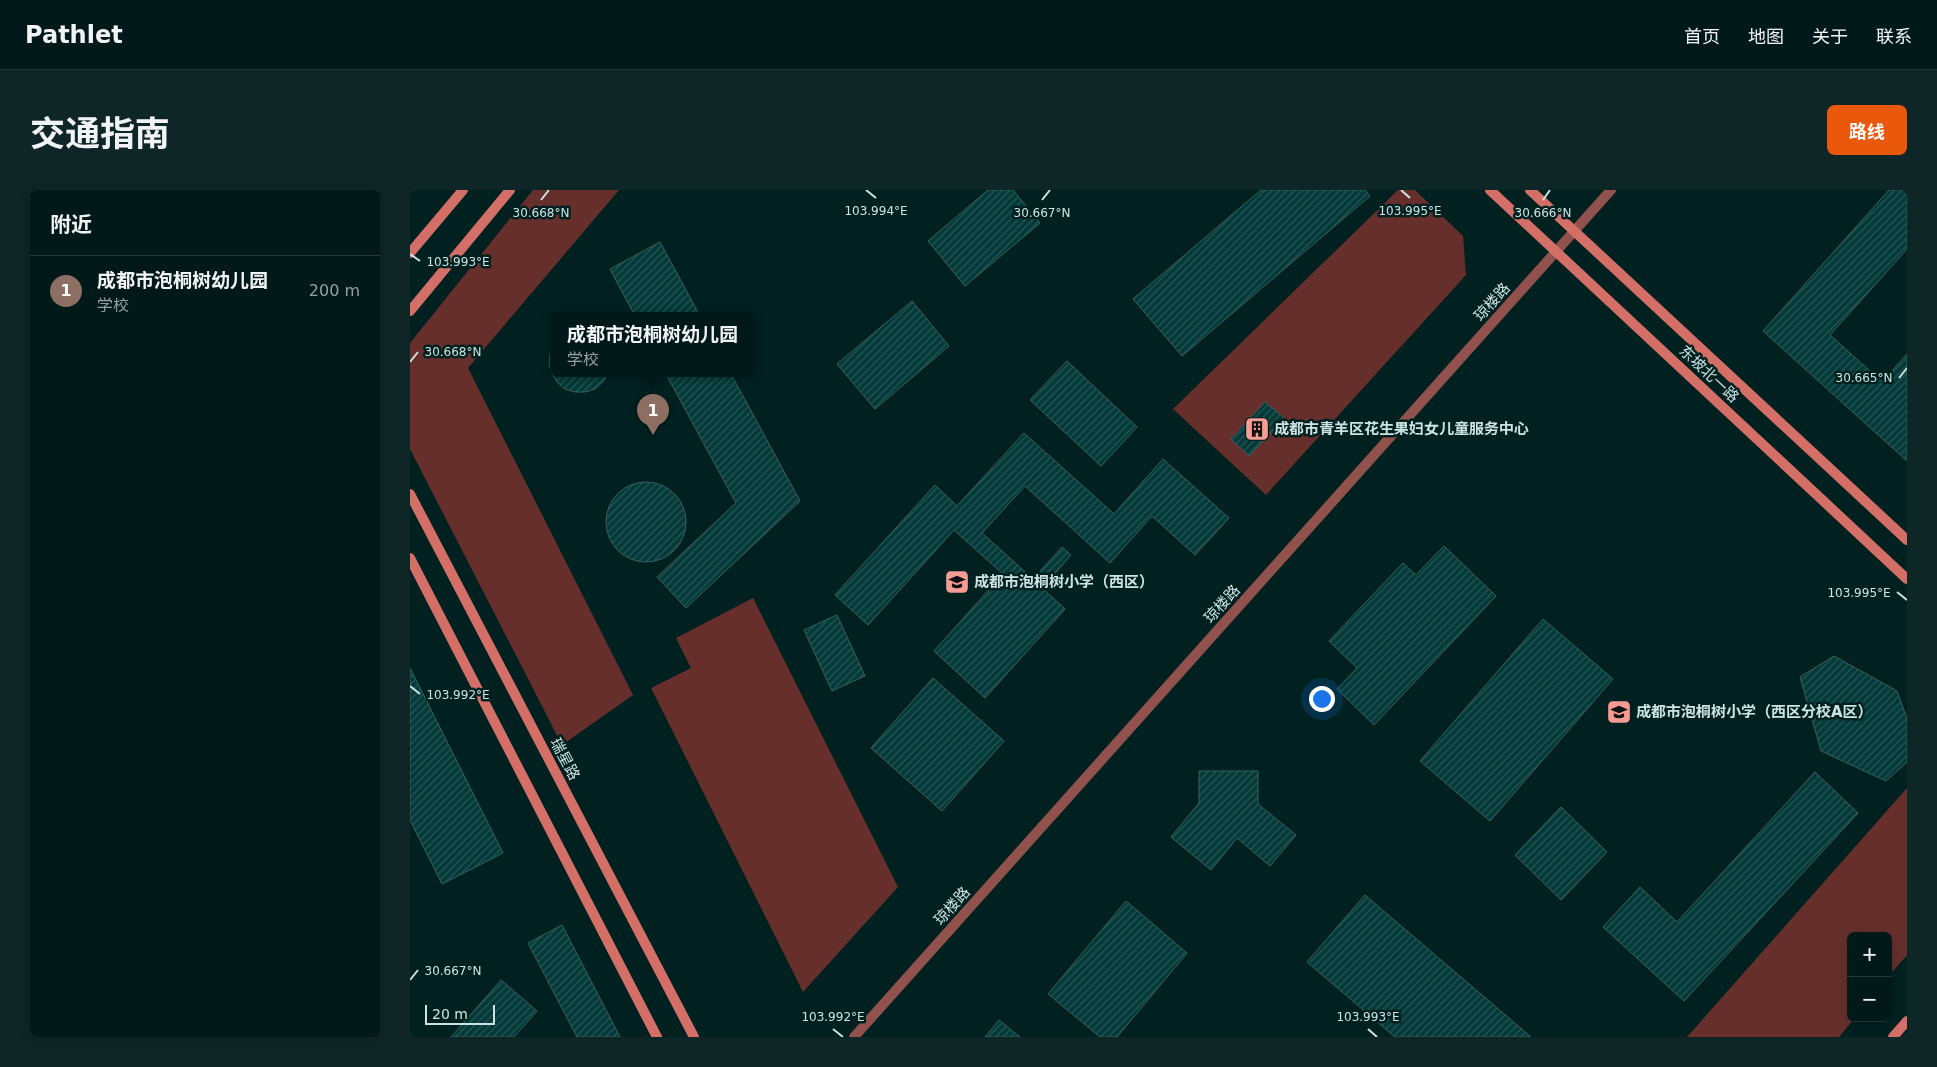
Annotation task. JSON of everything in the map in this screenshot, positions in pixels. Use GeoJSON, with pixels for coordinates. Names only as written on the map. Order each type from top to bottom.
{"type":"FeatureCollection","features":[{"type":"Feature","properties":{"kind":"street"},"geometry":{"type":"LineString","coordinates":[[410,253],[463,190]]}},
{"type":"Feature","properties":{"kind":"street"},"geometry":{"type":"LineString","coordinates":[[410,311],[510,190]]}},
{"type":"Feature","properties":{"kind":"street","name":"东坡北一路"},"geometry":{"type":"LineString","coordinates":[[1490,190],[1907,579]]}},
{"type":"Feature","properties":{"kind":"street","name":"东坡北一路"},"geometry":{"type":"LineString","coordinates":[[1530,190],[1907,540]]}},
{"type":"Feature","properties":{"kind":"street","name":"琼楼路"},"geometry":{"type":"LineString","coordinates":[[854,1037],[1611,190]]}},
{"type":"Feature","properties":{"kind":"street","name":"瑞星路"},"geometry":{"type":"LineString","coordinates":[[410,494],[694,1037]]}},
{"type":"Feature","properties":{"kind":"street"},"geometry":{"type":"LineString","coordinates":[[410,558],[657,1037]]}},
{"type":"Feature","properties":{"kind":"street"},"geometry":{"type":"LineString","coordinates":[[1893,1037],[1907,1020]]}},
{"type":"Feature","properties":{"kind":"shaded area"},"geometry":{"type":"Polygon","coordinates":[[[533,190],[619,190],[468,368],[633,695],[562,745],[410,449],[410,343],[533,190]]]}},
{"type":"Feature","properties":{"kind":"shaded area"},"geometry":{"type":"Polygon","coordinates":[[[1398,190],[1415,190],[1463,236],[1466,275],[1266,495],[1173,409],[1398,190]]]}},
{"type":"Feature","properties":{"kind":"shaded area"},"geometry":{"type":"Polygon","coordinates":[[[753,598],[898,887],[803,992],[651,688],[691,668],[676,638],[753,598]]]}},
{"type":"Feature","properties":{"kind":"shaded area"},"geometry":{"type":"Polygon","coordinates":[[[1907,788],[1907,955],[1892,972],[1892,932],[1847,932],[1847,1022],[1852,1022],[1839,1037],[1687,1037],[1907,788]]]}},
{"type":"Feature","properties":{"kind":"building"},"geometry":{"type":"Polygon","coordinates":[[[988,190],[1013,190],[1040,223],[965,286],[928,241],[988,190]]]}},
{"type":"Feature","properties":{"kind":"building"},"geometry":{"type":"Polygon","coordinates":[[[1261,190],[1365,190],[1370,196],[1182,356],[1133,299],[1261,190]]]}},
{"type":"Feature","properties":{"kind":"building"},"geometry":{"type":"Polygon","coordinates":[[[1889,190],[1907,190],[1907,249],[1830,335],[1882,382],[1907,354],[1907,461],[1763,331],[1889,190]]]}},
{"type":"Feature","properties":{"kind":"building"},"geometry":{"type":"Polygon","coordinates":[[[660,242],[698,312],[633,312],[610,269],[660,242]]]}},
{"type":"Feature","properties":{"kind":"building"},"geometry":{"type":"Polygon","coordinates":[[[912,301],[949,346],[875,409],[837,364],[912,301]]]}},
{"type":"Feature","properties":{"kind":"building"},"geometry":{"type":"Polygon","coordinates":[[[1067,361],[1137,427],[1101,466],[1030,400],[1067,361]]]}},
{"type":"Feature","properties":{"kind":"building"},"geometry":{"type":"Polygon","coordinates":[[[554,377],[606,377],[595,389],[585,392],[565,389],[554,377]]]}},
{"type":"Feature","properties":{"kind":"building"},"geometry":{"type":"Polygon","coordinates":[[[668,377],[733,377],[800,501],[686,608],[657,577],[736,503],[668,377]]]}},
{"type":"Feature","properties":{"kind":"building","name":"成都市青羊区花生果妇女儿童服务中心"},"geometry":{"type":"Polygon","coordinates":[[[1265,402],[1284,418],[1249,456],[1231,439],[1265,402]]]}},
{"type":"Feature","properties":{"kind":"building"},"geometry":{"type":"Polygon","coordinates":[[[1024,433],[1114,514],[1163,459],[1229,518],[1195,555],[1152,516],[1110,563],[1025,486],[982,533],[1033,579],[1062,547],[1071,555],[1042,588],[1065,609],[985,698],[934,651],[1003,574],[954,530],[868,625],[835,595],[935,485],[957,506],[1024,433]]]}},
{"type":"Feature","properties":{"kind":"building"},"geometry":{"type":"Polygon","coordinates":[[[638,482],[654,482],[675,493],[686,514],[686,530],[675,551],[654,562],[638,562],[624,556],[612,544],[606,530],[606,514],[612,500],[624,488],[638,482]]]}},
{"type":"Feature","properties":{"kind":"building"},"geometry":{"type":"Polygon","coordinates":[[[1444,546],[1496,596],[1374,725],[1337,689],[1357,668],[1329,641],[1403,563],[1416,575],[1444,546]]]}},
{"type":"Feature","properties":{"kind":"building"},"geometry":{"type":"Polygon","coordinates":[[[837,615],[865,676],[832,691],[804,630],[837,615]]]}},
{"type":"Feature","properties":{"kind":"building"},"geometry":{"type":"Polygon","coordinates":[[[1543,619],[1613,679],[1490,821],[1420,761],[1543,619]]]}},
{"type":"Feature","properties":{"kind":"building"},"geometry":{"type":"Polygon","coordinates":[[[1834,656],[1897,691],[1907,719],[1907,762],[1886,781],[1821,751],[1800,677],[1834,656]]]}},
{"type":"Feature","properties":{"kind":"building"},"geometry":{"type":"Polygon","coordinates":[[[410,668],[503,853],[442,884],[410,820],[410,668]]]}},
{"type":"Feature","properties":{"kind":"building"},"geometry":{"type":"Polygon","coordinates":[[[933,678],[1004,741],[942,811],[871,748],[933,678]]]}},
{"type":"Feature","properties":{"kind":"building"},"geometry":{"type":"Polygon","coordinates":[[[1199,771],[1258,771],[1258,804],[1296,835],[1270,866],[1237,838],[1211,870],[1171,837],[1199,803],[1199,771]]]}},
{"type":"Feature","properties":{"kind":"building"},"geometry":{"type":"Polygon","coordinates":[[[1815,772],[1858,813],[1684,1001],[1603,927],[1640,887],[1677,922],[1815,772]]]}},
{"type":"Feature","properties":{"kind":"building"},"geometry":{"type":"Polygon","coordinates":[[[1561,807],[1607,852],[1561,900],[1515,855],[1561,807]]]}},
{"type":"Feature","properties":{"kind":"building"},"geometry":{"type":"Polygon","coordinates":[[[1365,895],[1531,1037],[1395,1037],[1307,962],[1365,895]]]}},
{"type":"Feature","properties":{"kind":"building"},"geometry":{"type":"Polygon","coordinates":[[[1126,901],[1187,953],[1117,1037],[1100,1037],[1048,994],[1126,901]]]}},
{"type":"Feature","properties":{"kind":"building"},"geometry":{"type":"Polygon","coordinates":[[[562,925],[620,1037],[577,1037],[528,943],[562,925]]]}},
{"type":"Feature","properties":{"kind":"building"},"geometry":{"type":"Polygon","coordinates":[[[501,980],[537,1011],[514,1037],[451,1037],[501,980]]]}},
{"type":"Feature","properties":{"kind":"building"},"geometry":{"type":"Polygon","coordinates":[[[999,1020],[1020,1037],[985,1037],[999,1020]]]}},
{"type":"Feature","properties":{"kind":"place","name":"成都市青羊区花生果妇女儿童服务中心"},"geometry":{"type":"Point","coordinates":[1257,429]}},
{"type":"Feature","properties":{"kind":"place","name":"成都市泡桐树幼儿园"},"geometry":{"type":"Point","coordinates":[653,435]}},
{"type":"Feature","properties":{"kind":"place","name":"成都市泡桐树小学（西区）"},"geometry":{"type":"Point","coordinates":[957,582]}},
{"type":"Feature","properties":{"kind":"place","name":"成都市泡桐树小学（西区分校A区）"},"geometry":{"type":"Point","coordinates":[1619,712]}}]}
